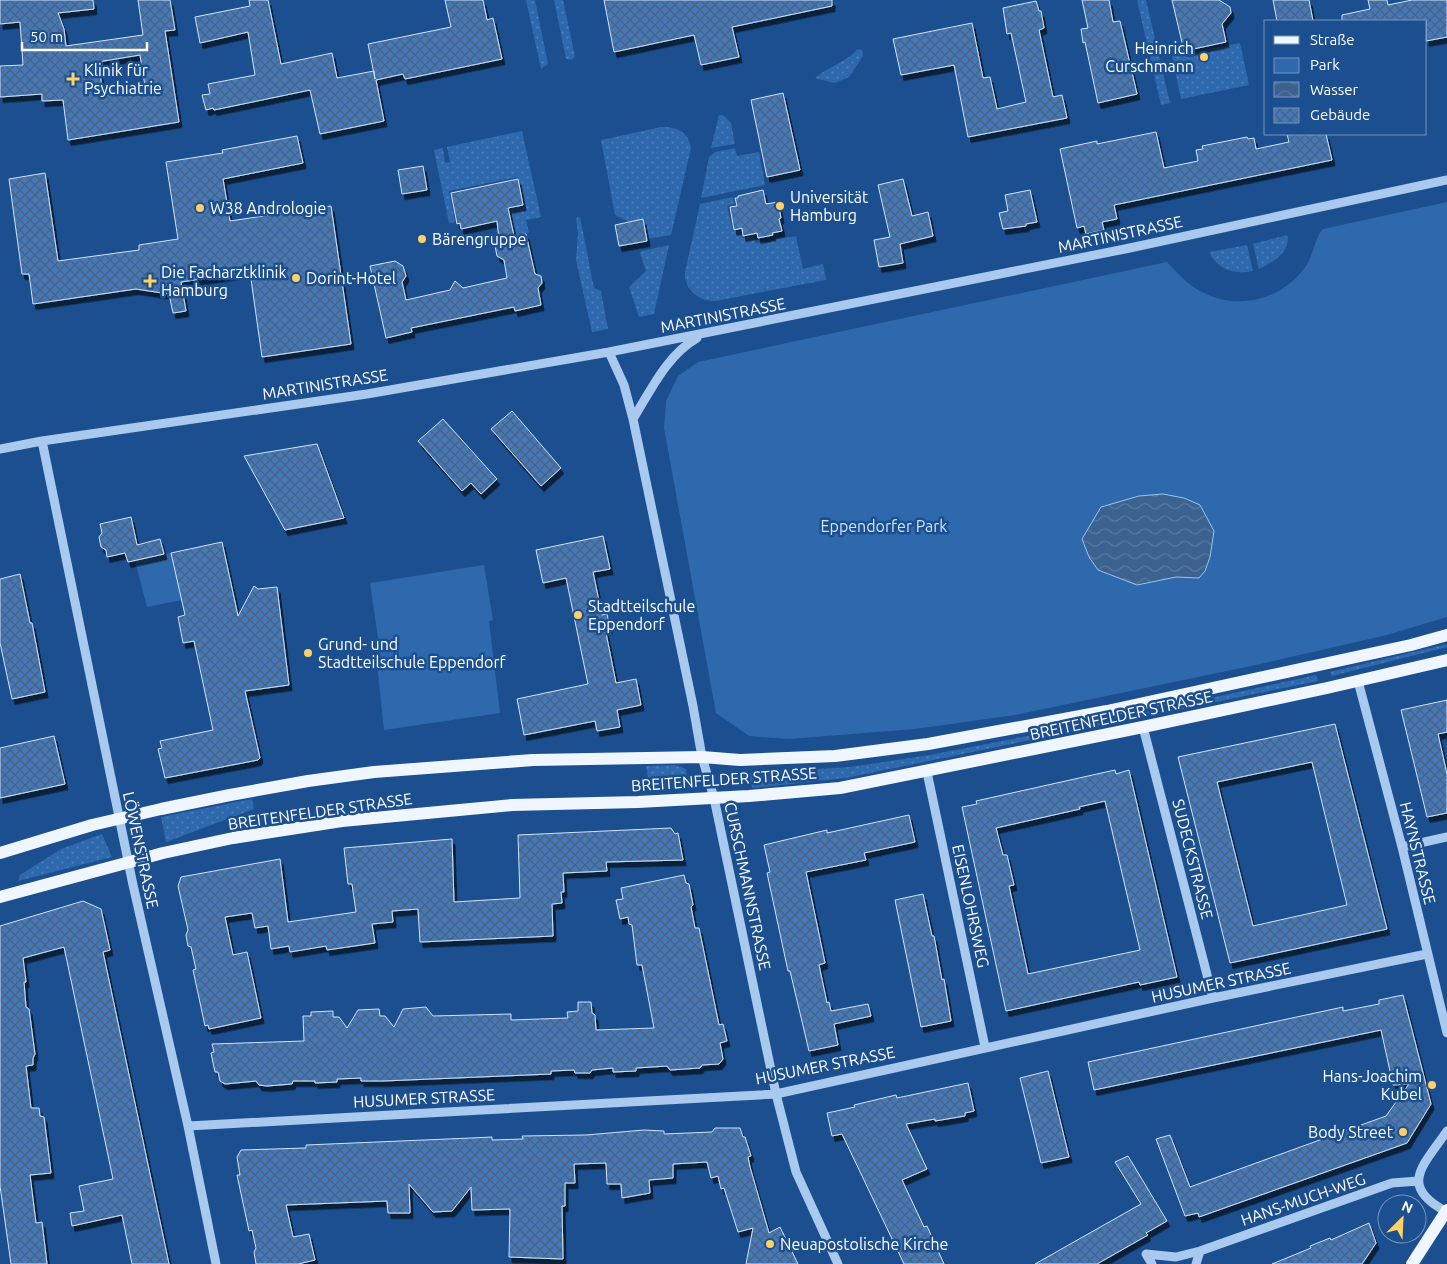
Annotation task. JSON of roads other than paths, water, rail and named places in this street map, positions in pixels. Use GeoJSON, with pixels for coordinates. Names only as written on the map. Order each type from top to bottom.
{"type":"FeatureCollection","features":[{"type":"Feature","properties":{"kind":"main road","name":"BREITENFELDER STRASSE"},"geometry":{"type":"LineString","coordinates":[[0,852],[92,825],[230,795],[308,781],[374,772],[533,760],[702,757],[740,760],[835,756],[928,744],[1107,710],[1411,645],[1447,635]]}},
{"type":"Feature","properties":{"kind":"main road","name":"BREITENFELDER STRASSE"},"geometry":{"type":"LineString","coordinates":[[0,896],[162,853],[233,838],[342,821],[512,805],[638,802],[840,788],[1143,727],[1447,660]]}},
{"type":"Feature","properties":{"kind":"main road"},"geometry":{"type":"LineString","coordinates":[[1412,1264],[1447,1211]]}},
{"type":"Feature","properties":{"kind":"street","name":"MARTINISTRASSE"},"geometry":{"type":"LineString","coordinates":[[0,449],[42,441],[367,394],[610,352],[1125,249],[1447,180]]}},
{"type":"Feature","properties":{"kind":"street"},"geometry":{"type":"LineString","coordinates":[[632,418],[673,357],[688,344],[706,333]]}},
{"type":"Feature","properties":{"kind":"street","name":"CURSCHMANNSTRASSE"},"geometry":{"type":"LineString","coordinates":[[610,352],[624,385],[632,418],[702,757],[714,798],[776,1094],[796,1172],[838,1264]]}},
{"type":"Feature","properties":{"kind":"street","name":"LÖWENSTRASSE"},"geometry":{"type":"LineString","coordinates":[[42,441],[128,863],[188,1126],[216,1264]]}},
{"type":"Feature","properties":{"kind":"street","name":"HAYNSTRASSE"},"geometry":{"type":"LineString","coordinates":[[1358,681],[1402,848],[1447,1033]]}},
{"type":"Feature","properties":{"kind":"street","name":"SUDECKSTRASSE"},"geometry":{"type":"LineString","coordinates":[[1143,727],[1213,998]]}},
{"type":"Feature","properties":{"kind":"street","name":"EISENLOHRSWEG"},"geometry":{"type":"LineString","coordinates":[[927,772],[985,1047]]}},
{"type":"Feature","properties":{"kind":"street"},"geometry":{"type":"LineString","coordinates":[[1402,848],[1447,837]]}},
{"type":"Feature","properties":{"kind":"street","name":"HUSUMER STRASSE"},"geometry":{"type":"LineString","coordinates":[[188,1126],[776,1094],[985,1047],[1427,954]]}},
{"type":"Feature","properties":{"kind":"street"},"geometry":{"type":"LineString","coordinates":[[1447,1131],[1422,1169],[1418,1181],[1418,1187],[1426,1199],[1447,1211]]}},
{"type":"Feature","properties":{"kind":"street","name":"HANS-MUCH-WEG"},"geometry":{"type":"LineString","coordinates":[[1152,1264],[1146,1254],[1176,1257],[1200,1251],[1392,1183],[1418,1181]]}},
{"type":"Feature","properties":{"kind":"street"},"geometry":{"type":"LineString","coordinates":[[1196,1264],[1200,1251]]}},
{"type":"Feature","properties":{"kind":"water"},"geometry":{"type":"Polygon","coordinates":[[[1163,494],[1184,498],[1200,505],[1214,531],[1210,557],[1205,571],[1199,578],[1176,577],[1137,585],[1098,570],[1089,557],[1082,539],[1101,507],[1139,496],[1163,494]]]}},
{"type":"Feature","properties":{"kind":"place","name":"Heinrich Curschmann"},"geometry":{"type":"Point","coordinates":[1204,57]}},
{"type":"Feature","properties":{"kind":"place","name":"Klinik für Psychiatrie"},"geometry":{"type":"Point","coordinates":[73,79]}},
{"type":"Feature","properties":{"kind":"place","name":"Universität Hamburg"},"geometry":{"type":"Point","coordinates":[780,206]}},
{"type":"Feature","properties":{"kind":"place","name":"W38 Andrologie"},"geometry":{"type":"Point","coordinates":[200,208]}},
{"type":"Feature","properties":{"kind":"place","name":"Bärengruppe"},"geometry":{"type":"Point","coordinates":[422,239]}},
{"type":"Feature","properties":{"kind":"place","name":"Dorint-Hotel"},"geometry":{"type":"Point","coordinates":[296,278]}},
{"type":"Feature","properties":{"kind":"place","name":"Die Facharztklinik Hamburg"},"geometry":{"type":"Point","coordinates":[150,281]}},
{"type":"Feature","properties":{"kind":"place","name":"Stadtteilschule Eppendorf"},"geometry":{"type":"Point","coordinates":[578,615]}},
{"type":"Feature","properties":{"kind":"place","name":"Grund- und Stadtteilschule Eppendorf"},"geometry":{"type":"Point","coordinates":[308,653]}},
{"type":"Feature","properties":{"kind":"place","name":"Hans-Joachim Kubel"},"geometry":{"type":"Point","coordinates":[1432,1085]}},
{"type":"Feature","properties":{"kind":"place","name":"Body Street"},"geometry":{"type":"Point","coordinates":[1403,1132]}},
{"type":"Feature","properties":{"kind":"place","name":"Neuapostolische Kirche"},"geometry":{"type":"Point","coordinates":[770,1244]}},
{"type":"Feature","properties":{"kind":"park label","name":"Eppendorfer Park"},"geometry":{"type":"Point","coordinates":[884,526]}}]}
